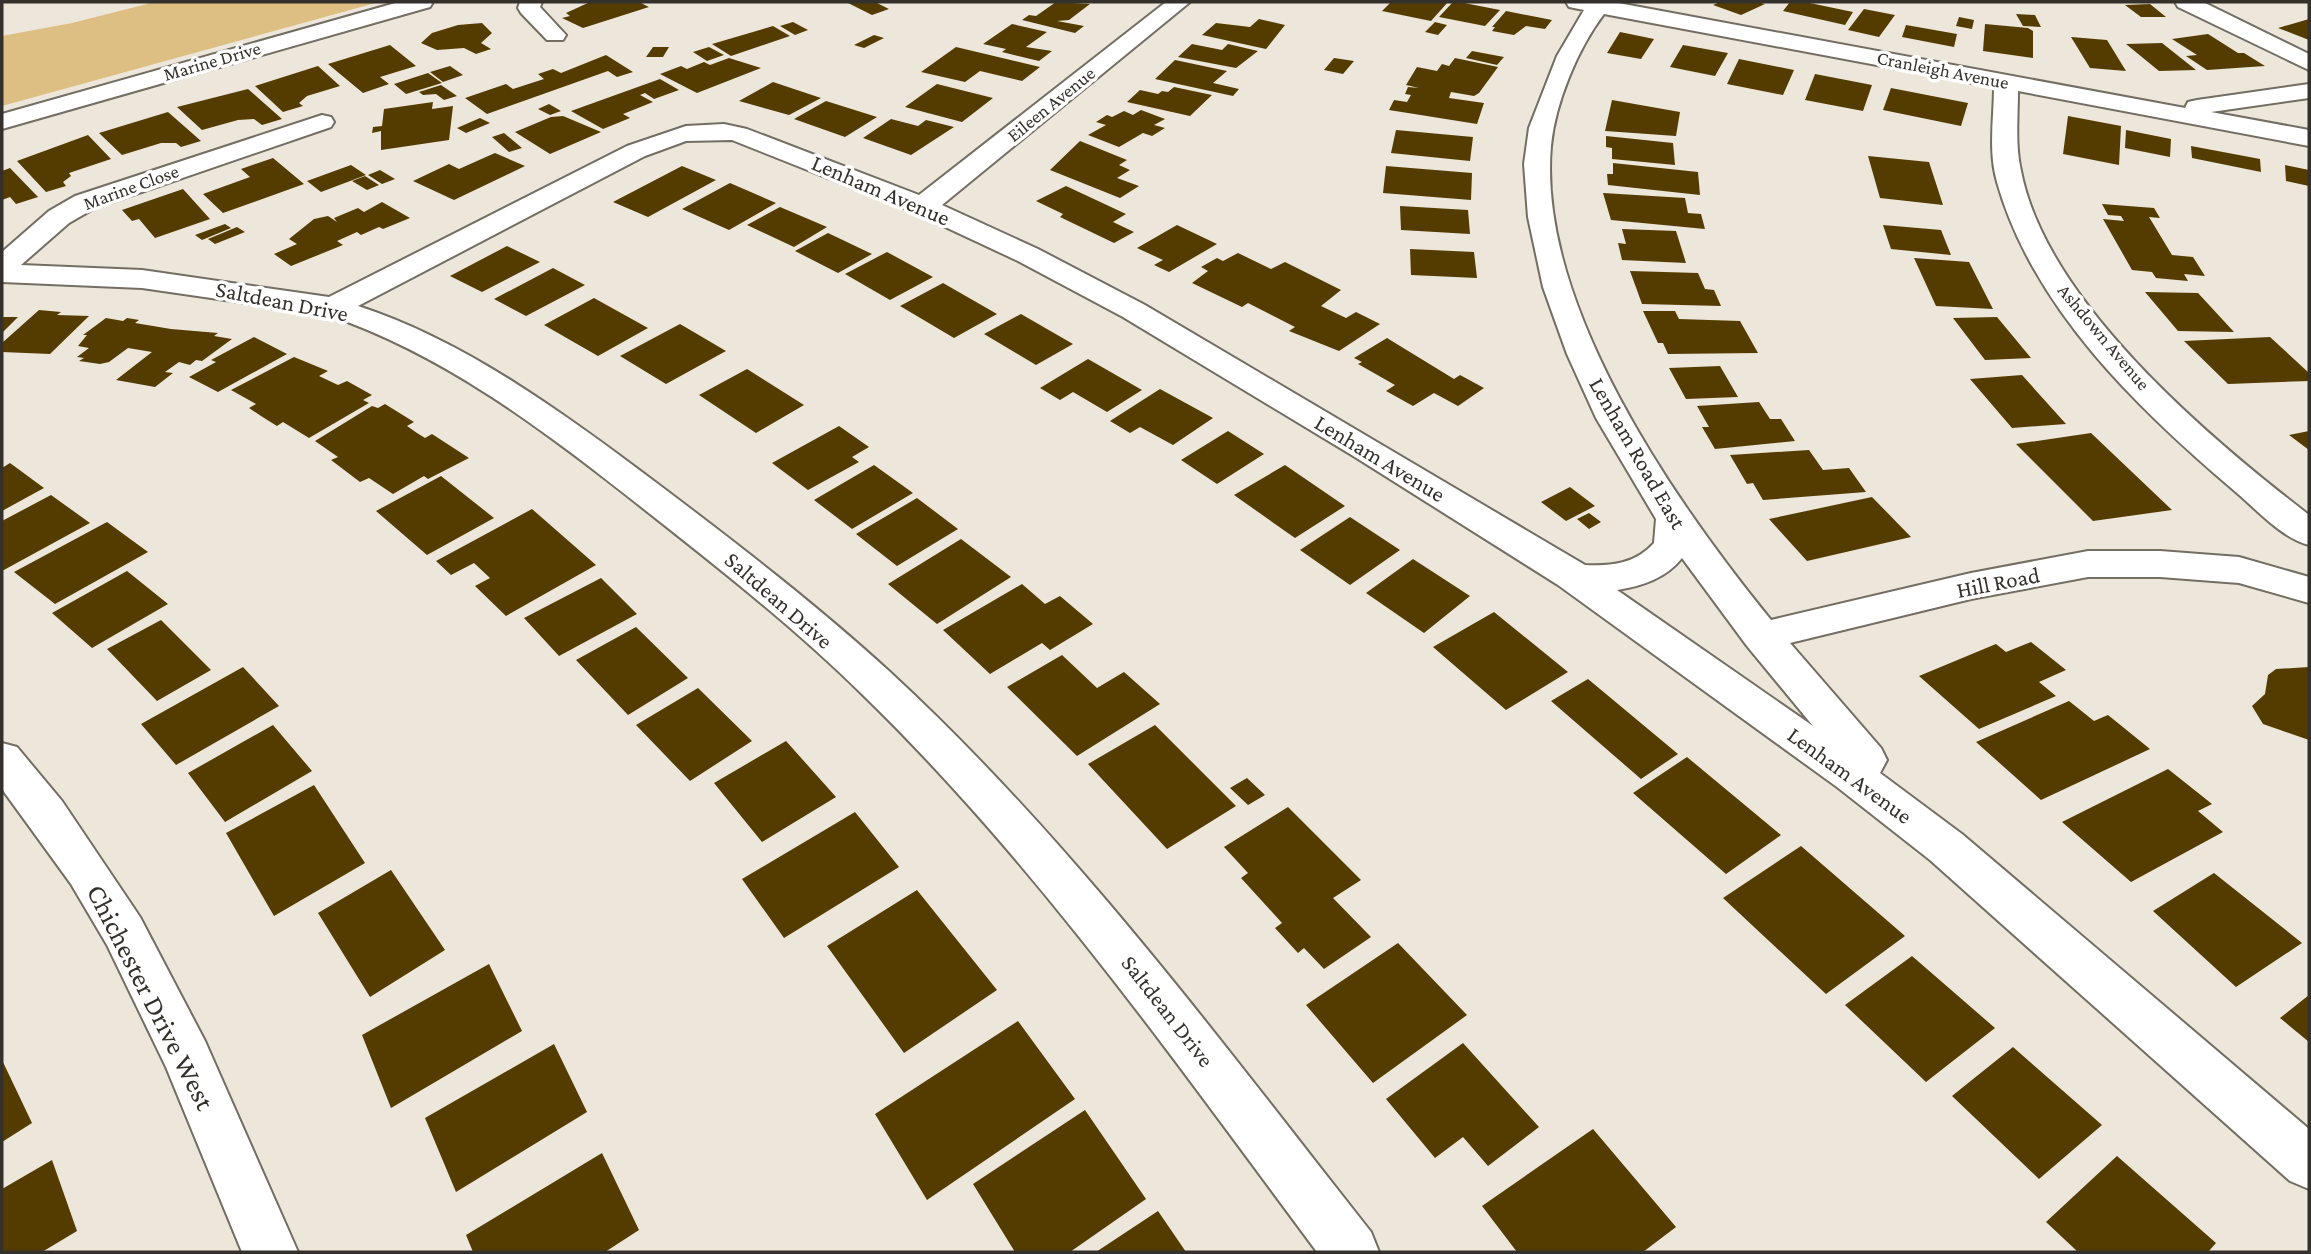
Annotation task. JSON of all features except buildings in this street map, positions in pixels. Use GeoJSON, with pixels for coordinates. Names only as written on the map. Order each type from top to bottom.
{"type":"FeatureCollection","features":[{"type":"Feature","properties":{"kind":"street","name":"Marine Drive"},"geometry":{"type":"LineString","coordinates":[[2,122],[422,2]]}},
{"type":"Feature","properties":{"kind":"street"},"geometry":{"type":"LineString","coordinates":[[531,2],[529,8],[555,35]]}},
{"type":"Feature","properties":{"kind":"street","name":"Eileen Avenue"},"geometry":{"type":"LineString","coordinates":[[921,205],[934,198],[1179,2]]}},
{"type":"Feature","properties":{"kind":"street"},"geometry":{"type":"LineString","coordinates":[[2186,2],[2309,63]]}},
{"type":"Feature","properties":{"kind":"street","name":"Cranleigh Avenue"},"geometry":{"type":"LineString","coordinates":[[1592,3],[2309,138]]}},
{"type":"Feature","properties":{"kind":"street","name":"Lenham Road East"},"geometry":{"type":"LineString","coordinates":[[1592,3],[1544,118],[1538,146],[1541,210],[1548,254],[1584,359],[1603,402],[1674,519],[1761,636],[1866,760],[1852,775]]}},
{"type":"Feature","properties":{"kind":"street","name":"Ashdown Avenue"},"geometry":{"type":"LineString","coordinates":[[2006,82],[2010,181],[2035,246],[2046,265],[2114,355],[2227,465],[2298,524]]}},
{"type":"Feature","properties":{"kind":"street"},"geometry":{"type":"LineString","coordinates":[[2191,115],[2192,108],[2309,91]]}},
{"type":"Feature","properties":{"kind":"street","name":"Marine Close"},"geometry":{"type":"LineString","coordinates":[[2,267],[59,217],[85,202],[287,145],[322,122]]}},
{"type":"Feature","properties":{"kind":"street","name":"Lenham Avenue"},"geometry":{"type":"LineString","coordinates":[[332,307],[636,151],[685,132],[709,129],[738,134],[921,205],[1028,255],[1134,311],[1356,442],[1571,576],[1852,775],[1946,847],[2309,1163]]}},
{"type":"Feature","properties":{"kind":"street","name":"Saltdean Drive"},"geometry":{"type":"LineString","coordinates":[[2,273],[142,279],[332,307],[366,318],[461,365],[564,429],[745,569],[875,682],[1010,824],[1125,956],[1250,1115],[1351,1252]]}},
{"type":"Feature","properties":{"kind":"street"},"geometry":{"type":"LineString","coordinates":[[1571,576],[1615,578],[1651,568],[1672,546],[1674,519]]}},
{"type":"Feature","properties":{"kind":"street","name":"Hill Road"},"geometry":{"type":"LineString","coordinates":[[2239,570],[2260,566],[2273,558],[2285,534],[2298,524]]}},
{"type":"Feature","properties":{"kind":"street","name":"Hill Road"},"geometry":{"type":"LineString","coordinates":[[1761,636],[1958,589],[2088,564],[2160,564],[2239,570],[2309,590]]}},
{"type":"Feature","properties":{"kind":"street","name":"Chichester Drive West"},"geometry":{"type":"LineString","coordinates":[[2,759],[22,782],[96,884],[157,999],[270,1252]]}},
{"type":"Feature","properties":{"kind":"shaded area"},"geometry":{"type":"Polygon","coordinates":[[[155,2],[379,2],[2,106],[2,36],[72,23],[155,2]]]}}]}
